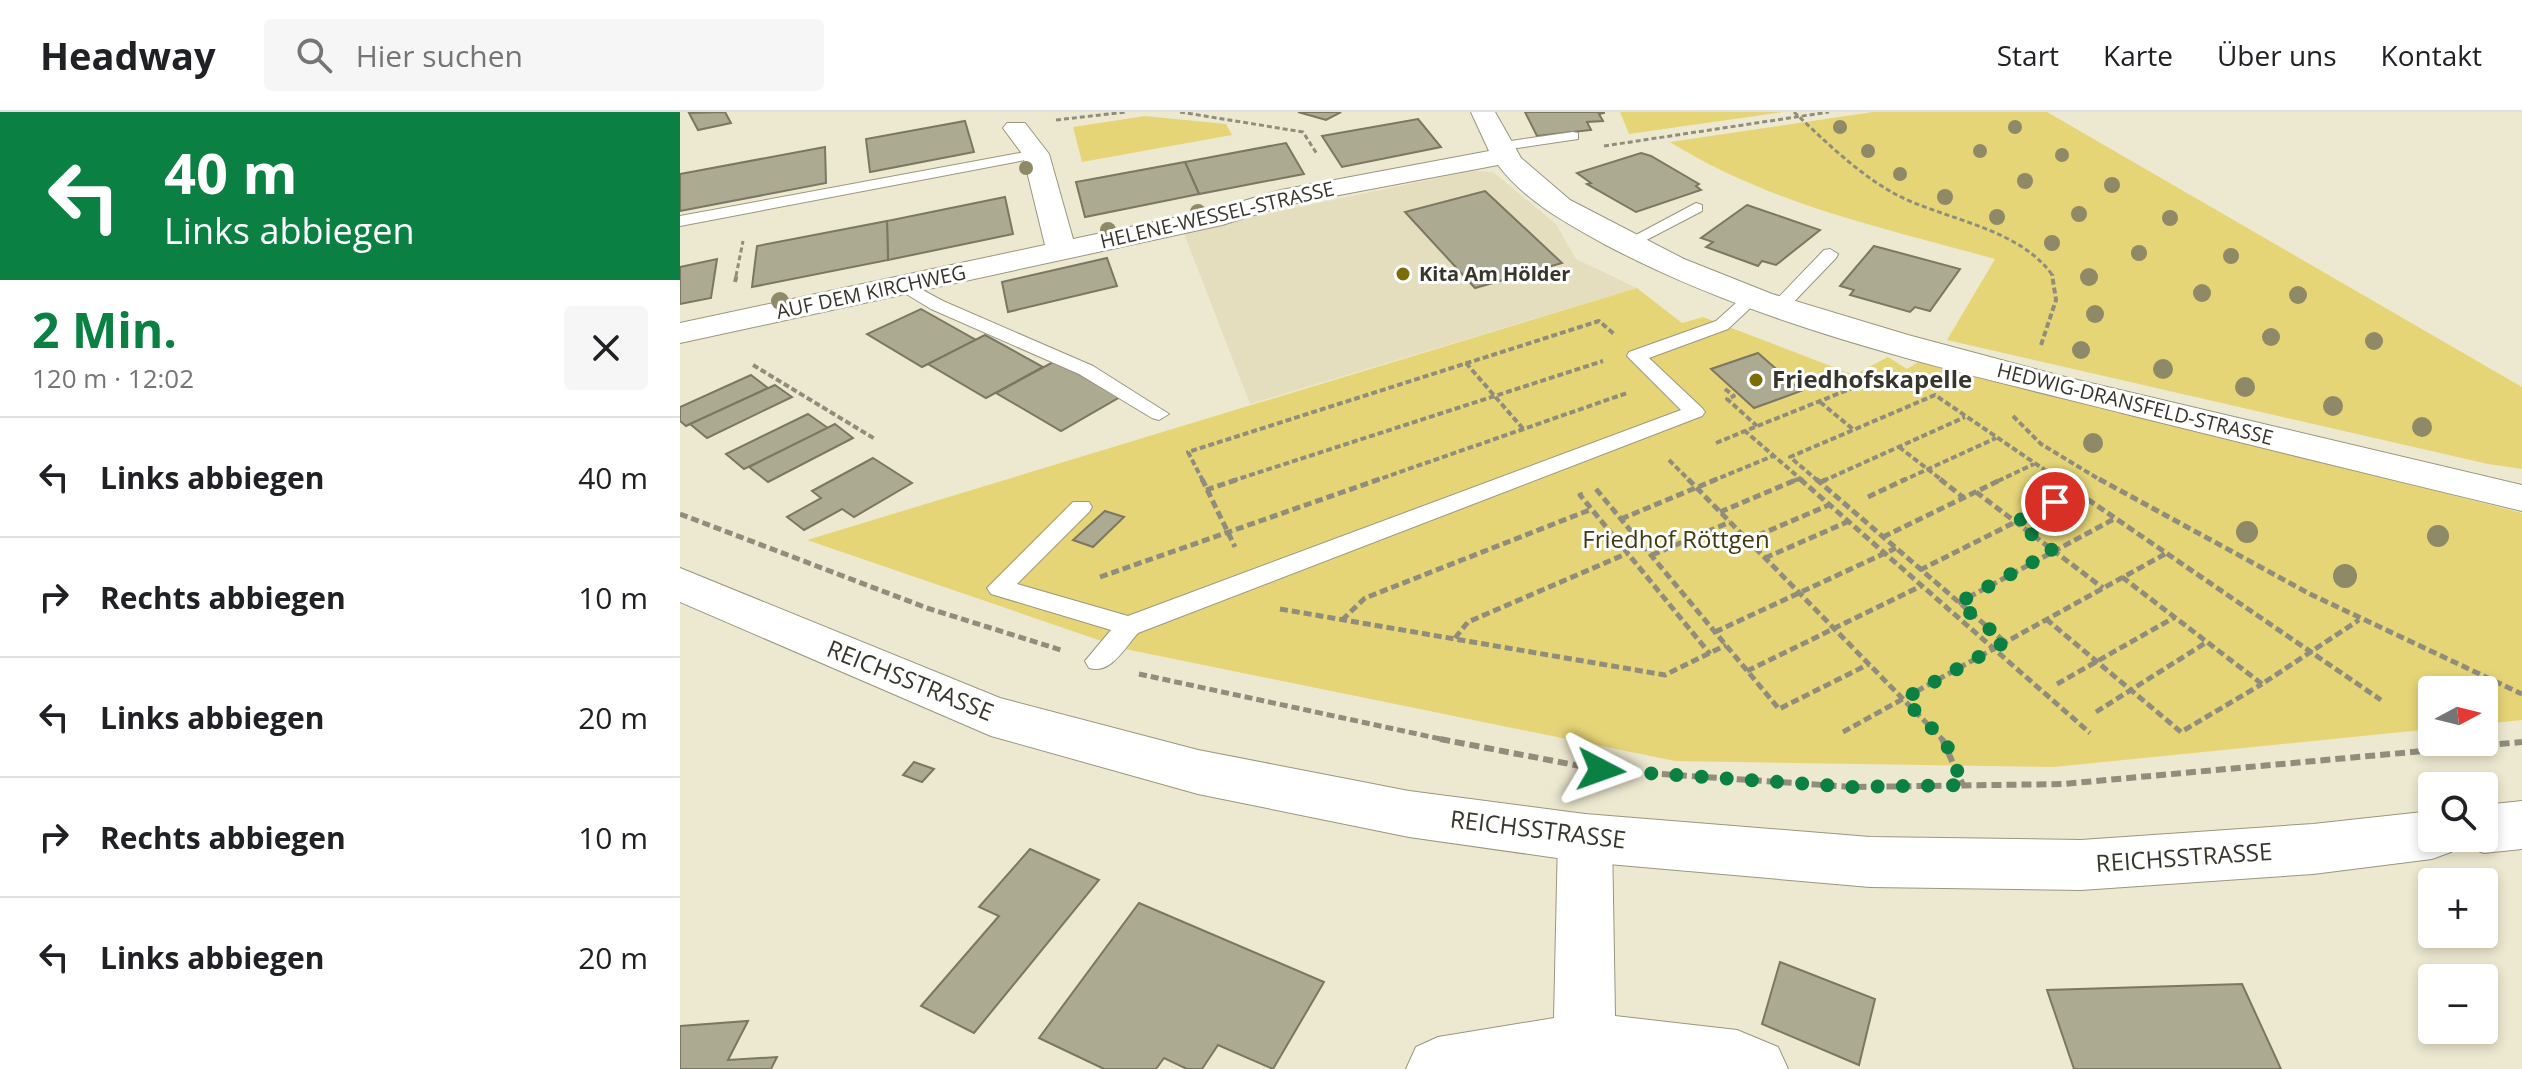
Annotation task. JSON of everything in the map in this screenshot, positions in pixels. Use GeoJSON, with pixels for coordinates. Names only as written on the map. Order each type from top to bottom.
{"type":"FeatureCollection","features":[{"type":"Feature","properties":{"kind":"street","name":"HEDWIG-DRANSFELD-STRASSE"},"geometry":{"type":"LineString","coordinates":[[1483,112],[1500,151],[1537,190],[1593,227],[1627,244],[1677,268],[1767,302],[1891,341],[2026,377],[2522,498]]}},
{"type":"Feature","properties":{"kind":"street"},"geometry":{"type":"LineString","coordinates":[[1016,128],[1036,154],[1061,250]]}},
{"type":"Feature","properties":{"kind":"street","name":"HELENE-WESSEL-STRASSE"},"geometry":{"type":"LineString","coordinates":[[1061,250],[1500,151]]}},
{"type":"Feature","properties":{"kind":"street","name":"AUF DEM KIRCHWEG"},"geometry":{"type":"LineString","coordinates":[[680,333],[1061,250]]}},
{"type":"Feature","properties":{"kind":"street","name":"REICHSSTRASSE"},"geometry":{"type":"LineString","coordinates":[[680,584],[991,716],[1198,772],[1409,814],[1585,838],[1870,862],[2081,865],[2313,849],[2418,837]]}},
{"type":"Feature","properties":{"kind":"street"},"geometry":{"type":"LineString","coordinates":[[2498,828],[2522,825]]}},
{"type":"Feature","properties":{"kind":"street"},"geometry":{"type":"LineString","coordinates":[[1584,1044],[1585,838]]}},
{"type":"Feature","properties":{"kind":"street"},"geometry":{"type":"LineString","coordinates":[[1438,1069],[1584,1044],[1737,1061],[1756,1069]]}},
{"type":"Feature","properties":{"kind":"lane"},"geometry":{"type":"LineString","coordinates":[[1500,151],[1573,136]]}},
{"type":"Feature","properties":{"kind":"lane"},"geometry":{"type":"LineString","coordinates":[[680,221],[1036,154]]}},
{"type":"Feature","properties":{"kind":"lane"},"geometry":{"type":"LineString","coordinates":[[1627,244],[1696,208]]}},
{"type":"Feature","properties":{"kind":"lane"},"geometry":{"type":"LineString","coordinates":[[1098,661],[1129,626],[1695,412],[1634,354],[1722,325],[1767,302],[1830,254]]}},
{"type":"Feature","properties":{"kind":"lane"},"geometry":{"type":"LineString","coordinates":[[904,285],[937,305],[1086,370],[1159,414]]}},
{"type":"Feature","properties":{"kind":"lane"},"geometry":{"type":"LineString","coordinates":[[1081,507],[999,588],[1129,626]]}},
{"type":"Feature","properties":{"kind":"path"},"geometry":{"type":"LineString","coordinates":[[1016,128],[1126,112]]}},
{"type":"Feature","properties":{"kind":"path"},"geometry":{"type":"LineString","coordinates":[[1180,112],[1303,132],[1319,156]]}},
{"type":"Feature","properties":{"kind":"path"},"geometry":{"type":"LineString","coordinates":[[1794,112],[1864,173],[1894,193],[2026,250],[2052,273],[2058,295],[2041,346],[2012,411],[2018,427],[2060,456],[2205,541],[2359,620],[2522,694]]}},
{"type":"Feature","properties":{"kind":"path"},"geometry":{"type":"LineString","coordinates":[[1602,146],[1829,112]]}},
{"type":"Feature","properties":{"kind":"path"},"geometry":{"type":"LineString","coordinates":[[728,323],[749,208]]}},
{"type":"Feature","properties":{"kind":"path"},"geometry":{"type":"LineString","coordinates":[[1206,490],[1634,354],[1599,321],[1188,452],[1206,490],[1264,606],[1665,675],[1726,645]]}},
{"type":"Feature","properties":{"kind":"path"},"geometry":{"type":"LineString","coordinates":[[1466,363],[1592,509],[1710,654]]}},
{"type":"Feature","properties":{"kind":"path"},"geometry":{"type":"LineString","coordinates":[[753,365],[875,439]]}},
{"type":"Feature","properties":{"kind":"path"},"geometry":{"type":"LineString","coordinates":[[1037,599],[1662,381]]}},
{"type":"Feature","properties":{"kind":"path"},"geometry":{"type":"LineString","coordinates":[[2005,642],[1790,457],[1935,395],[2381,700]]}},
{"type":"Feature","properties":{"kind":"path"},"geometry":{"type":"LineString","coordinates":[[1707,446],[1819,401],[1854,430]]}},
{"type":"Feature","properties":{"kind":"path"},"geometry":{"type":"LineString","coordinates":[[1819,483],[1966,417]]}},
{"type":"Feature","properties":{"kind":"path"},"geometry":{"type":"LineString","coordinates":[[1745,431],[2090,733]]}},
{"type":"Feature","properties":{"kind":"path"},"geometry":{"type":"LineString","coordinates":[[1868,497],[1997,438]]}},
{"type":"Feature","properties":{"kind":"path"},"geometry":{"type":"LineString","coordinates":[[1899,447],[1964,498]]}},
{"type":"Feature","properties":{"kind":"path"},"geometry":{"type":"LineString","coordinates":[[1655,466],[1682,456]]}},
{"type":"Feature","properties":{"kind":"path"},"geometry":{"type":"LineString","coordinates":[[1621,519],[1773,456]]}},
{"type":"Feature","properties":{"kind":"path"},"geometry":{"type":"LineString","coordinates":[[1669,460],[1946,743],[1963,785]]}},
{"type":"Feature","properties":{"kind":"path"},"geometry":{"type":"LineString","coordinates":[[1883,537],[2035,464]]}},
{"type":"Feature","properties":{"kind":"path"},"geometry":{"type":"LineString","coordinates":[[1720,512],[1799,479]]}},
{"type":"Feature","properties":{"kind":"path"},"geometry":{"type":"LineString","coordinates":[[1580,495],[1610,483]]}},
{"type":"Feature","properties":{"kind":"path"},"geometry":{"type":"LineString","coordinates":[[1596,489],[1779,709],[1869,664]]}},
{"type":"Feature","properties":{"kind":"path"},"geometry":{"type":"LineString","coordinates":[[1975,492],[2103,588]]}},
{"type":"Feature","properties":{"kind":"path"},"geometry":{"type":"LineString","coordinates":[[1920,570],[2075,492]]}},
{"type":"Feature","properties":{"kind":"path"},"geometry":{"type":"LineString","coordinates":[[1747,540],[1829,505]]}},
{"type":"Feature","properties":{"kind":"path"},"geometry":{"type":"LineString","coordinates":[[1342,620],[1365,598],[1592,509]]}},
{"type":"Feature","properties":{"kind":"path"},"geometry":{"type":"LineString","coordinates":[[680,514],[927,608],[1144,676],[1601,770],[1853,787],[2063,784],[2522,742]]}},
{"type":"Feature","properties":{"kind":"path"},"geometry":{"type":"LineString","coordinates":[[1958,603],[2114,519]]}},
{"type":"Feature","properties":{"kind":"path"},"geometry":{"type":"LineString","coordinates":[[1652,555],[1730,522]]}},
{"type":"Feature","properties":{"kind":"path"},"geometry":{"type":"LineString","coordinates":[[1765,558],[1847,522]]}},
{"type":"Feature","properties":{"kind":"path"},"geometry":{"type":"LineString","coordinates":[[1715,632],[1896,548]]}},
{"type":"Feature","properties":{"kind":"path"},"geometry":{"type":"LineString","coordinates":[[1454,639],[1468,622],[1628,553]]}},
{"type":"Feature","properties":{"kind":"path"},"geometry":{"type":"LineString","coordinates":[[1843,732],[2165,554]]}},
{"type":"Feature","properties":{"kind":"path"},"geometry":{"type":"LineString","coordinates":[[2122,577],[2262,684]]}},
{"type":"Feature","properties":{"kind":"path"},"geometry":{"type":"LineString","coordinates":[[1747,671],[1921,586]]}},
{"type":"Feature","properties":{"kind":"path"},"geometry":{"type":"LineString","coordinates":[[2057,684],[2175,617]]}},
{"type":"Feature","properties":{"kind":"path"},"geometry":{"type":"LineString","coordinates":[[2046,619],[2181,732],[2262,684],[2359,620]]}},
{"type":"Feature","properties":{"kind":"path"},"geometry":{"type":"LineString","coordinates":[[2096,712],[2207,642]]}},
{"type":"Feature","properties":{"kind":"shaded area","name":"Kita Am Hölder"},"geometry":{"type":"Polygon","coordinates":[[[1472,171],[1493,172],[1556,224],[1576,259],[1637,288],[1250,404],[1183,231],[1472,171]]]}},
{"type":"Feature","properties":{"kind":"green space"},"geometry":{"type":"Polygon","coordinates":[[[1620,112],[1783,112],[1629,134],[1620,112]]]}},
{"type":"Feature","properties":{"kind":"green space"},"geometry":{"type":"Polygon","coordinates":[[[1873,112],[2047,112],[2522,387],[2522,469],[2488,464],[1947,340],[1995,259],[1869,225],[1787,198],[1708,164],[1670,142],[1873,112]]]}},
{"type":"Feature","properties":{"kind":"green space"},"geometry":{"type":"Polygon","coordinates":[[[1145,116],[1226,124],[1232,135],[1082,162],[1073,127],[1145,116]]]}},
{"type":"Feature","properties":{"kind":"green space","name":"Friedhof Röttgen"},"geometry":{"type":"Polygon","coordinates":[[[1637,288],[1682,323],[1703,317],[1854,375],[1888,357],[1907,369],[1923,359],[2522,513],[2522,720],[2498,723],[2498,676],[2418,676],[2418,730],[2054,767],[1675,761],[1125,649],[807,540],[1637,288]]]}},
{"type":"Feature","properties":{"kind":"building"},"geometry":{"type":"Polygon","coordinates":[[[725,112],[731,123],[698,130],[689,113],[725,112]]]}},
{"type":"Feature","properties":{"kind":"building"},"geometry":{"type":"Polygon","coordinates":[[[1298,112],[1341,112],[1326,120],[1298,112]]]}},
{"type":"Feature","properties":{"kind":"building"},"geometry":{"type":"Polygon","coordinates":[[[1525,112],[1604,113],[1599,114],[1603,121],[1587,122],[1591,130],[1537,136],[1525,112]]]}},
{"type":"Feature","properties":{"kind":"building"},"geometry":{"type":"Polygon","coordinates":[[[1418,119],[1441,147],[1342,167],[1322,136],[1418,119]]]}},
{"type":"Feature","properties":{"kind":"building"},"geometry":{"type":"Polygon","coordinates":[[[965,121],[974,152],[870,172],[866,139],[965,121]]]}},
{"type":"Feature","properties":{"kind":"building"},"geometry":{"type":"Polygon","coordinates":[[[1286,143],[1304,174],[1199,194],[1185,162],[1286,143]]]}},
{"type":"Feature","properties":{"kind":"building"},"geometry":{"type":"Polygon","coordinates":[[[825,147],[826,183],[680,211],[680,174],[825,147]]]}},
{"type":"Feature","properties":{"kind":"building"},"geometry":{"type":"Polygon","coordinates":[[[1641,153],[1699,184],[1696,186],[1701,190],[1636,212],[1587,184],[1591,183],[1577,173],[1641,153]]]}},
{"type":"Feature","properties":{"kind":"building"},"geometry":{"type":"Polygon","coordinates":[[[1185,162],[1199,194],[1085,217],[1076,182],[1185,162]]]}},
{"type":"Feature","properties":{"kind":"building"},"geometry":{"type":"Polygon","coordinates":[[[1485,191],[1562,263],[1475,288],[1405,212],[1485,191]]]}},
{"type":"Feature","properties":{"kind":"building"},"geometry":{"type":"Polygon","coordinates":[[[1005,197],[1013,234],[888,260],[887,221],[1005,197]]]}},
{"type":"Feature","properties":{"kind":"building"},"geometry":{"type":"Polygon","coordinates":[[[1747,205],[1820,230],[1776,265],[1762,261],[1758,266],[1706,247],[1713,242],[1701,238],[1747,205]]]}},
{"type":"Feature","properties":{"kind":"building"},"geometry":{"type":"Polygon","coordinates":[[[887,221],[888,260],[752,287],[757,246],[887,221]]]}},
{"type":"Feature","properties":{"kind":"building"},"geometry":{"type":"Polygon","coordinates":[[[1874,246],[1960,269],[1930,311],[1915,307],[1910,312],[1850,295],[1854,290],[1840,286],[1874,246]]]}},
{"type":"Feature","properties":{"kind":"building"},"geometry":{"type":"Polygon","coordinates":[[[1107,258],[1117,286],[1008,312],[1002,282],[1107,258]]]}},
{"type":"Feature","properties":{"kind":"building"},"geometry":{"type":"Polygon","coordinates":[[[717,259],[711,298],[680,304],[680,267],[717,259]]]}},
{"type":"Feature","properties":{"kind":"building"},"geometry":{"type":"Polygon","coordinates":[[[921,309],[976,340],[922,367],[867,334],[921,309]]]}},
{"type":"Feature","properties":{"kind":"building"},"geometry":{"type":"Polygon","coordinates":[[[985,335],[1043,367],[986,398],[928,364],[985,335]]]}},
{"type":"Feature","properties":{"kind":"building","name":"Friedhofskapelle"},"geometry":{"type":"Polygon","coordinates":[[[1758,353],[1801,391],[1754,408],[1711,369],[1758,353]]]}},
{"type":"Feature","properties":{"kind":"building"},"geometry":{"type":"Polygon","coordinates":[[[1055,361],[1120,397],[1061,431],[996,393],[1055,361]]]}},
{"type":"Feature","properties":{"kind":"building"},"geometry":{"type":"Polygon","coordinates":[[[751,375],[768,388],[686,426],[680,421],[680,407],[751,375]]]}},
{"type":"Feature","properties":{"kind":"building"},"geometry":{"type":"Polygon","coordinates":[[[775,385],[792,397],[707,438],[690,424],[775,385]]]}},
{"type":"Feature","properties":{"kind":"building"},"geometry":{"type":"Polygon","coordinates":[[[808,414],[828,428],[744,469],[726,454],[808,414]]]}},
{"type":"Feature","properties":{"kind":"building"},"geometry":{"type":"Polygon","coordinates":[[[835,424],[853,438],[768,482],[749,467],[835,424]]]}},
{"type":"Feature","properties":{"kind":"building"},"geometry":{"type":"Polygon","coordinates":[[[873,458],[912,483],[854,517],[842,509],[804,530],[787,517],[821,498],[812,491],[873,458]]]}},
{"type":"Feature","properties":{"kind":"building"},"geometry":{"type":"Polygon","coordinates":[[[1105,511],[1124,517],[1093,547],[1073,540],[1105,511]]]}},
{"type":"Feature","properties":{"kind":"building"},"geometry":{"type":"Polygon","coordinates":[[[914,762],[934,769],[922,782],[903,775],[914,762]]]}},
{"type":"Feature","properties":{"kind":"building"},"geometry":{"type":"Polygon","coordinates":[[[1030,849],[1099,880],[974,1033],[921,1006],[999,916],[979,907],[1030,849]]]}},
{"type":"Feature","properties":{"kind":"building"},"geometry":{"type":"Polygon","coordinates":[[[1139,903],[1324,982],[1273,1069],[1218,1045],[1202,1069],[1187,1069],[1164,1058],[1156,1069],[1104,1069],[1039,1038],[1139,903]]]}},
{"type":"Feature","properties":{"kind":"building"},"geometry":{"type":"Polygon","coordinates":[[[1780,962],[1875,999],[1859,1065],[1762,1024],[1780,962]]]}},
{"type":"Feature","properties":{"kind":"building"},"geometry":{"type":"Polygon","coordinates":[[[2242,984],[2281,1069],[2074,1069],[2047,990],[2242,984]]]}},
{"type":"Feature","properties":{"kind":"building"},"geometry":{"type":"Polygon","coordinates":[[[748,1021],[728,1060],[777,1057],[771,1069],[680,1069],[680,1026],[748,1021]]]}},
{"type":"Feature","properties":{"kind":"place","name":"Kita Am Hölder"},"geometry":{"type":"Point","coordinates":[1403,274]}},
{"type":"Feature","properties":{"kind":"place","name":"Friedhofskapelle"},"geometry":{"type":"Point","coordinates":[1756,380]}},
{"type":"Feature","properties":{"kind":"route"},"geometry":{"type":"LineString","coordinates":[[1601,770],[1853,787],[1963,785],[1946,743],[1904,699],[2005,642],[1958,603],[2053,551],[2016,522],[2055,502]]}}]}
